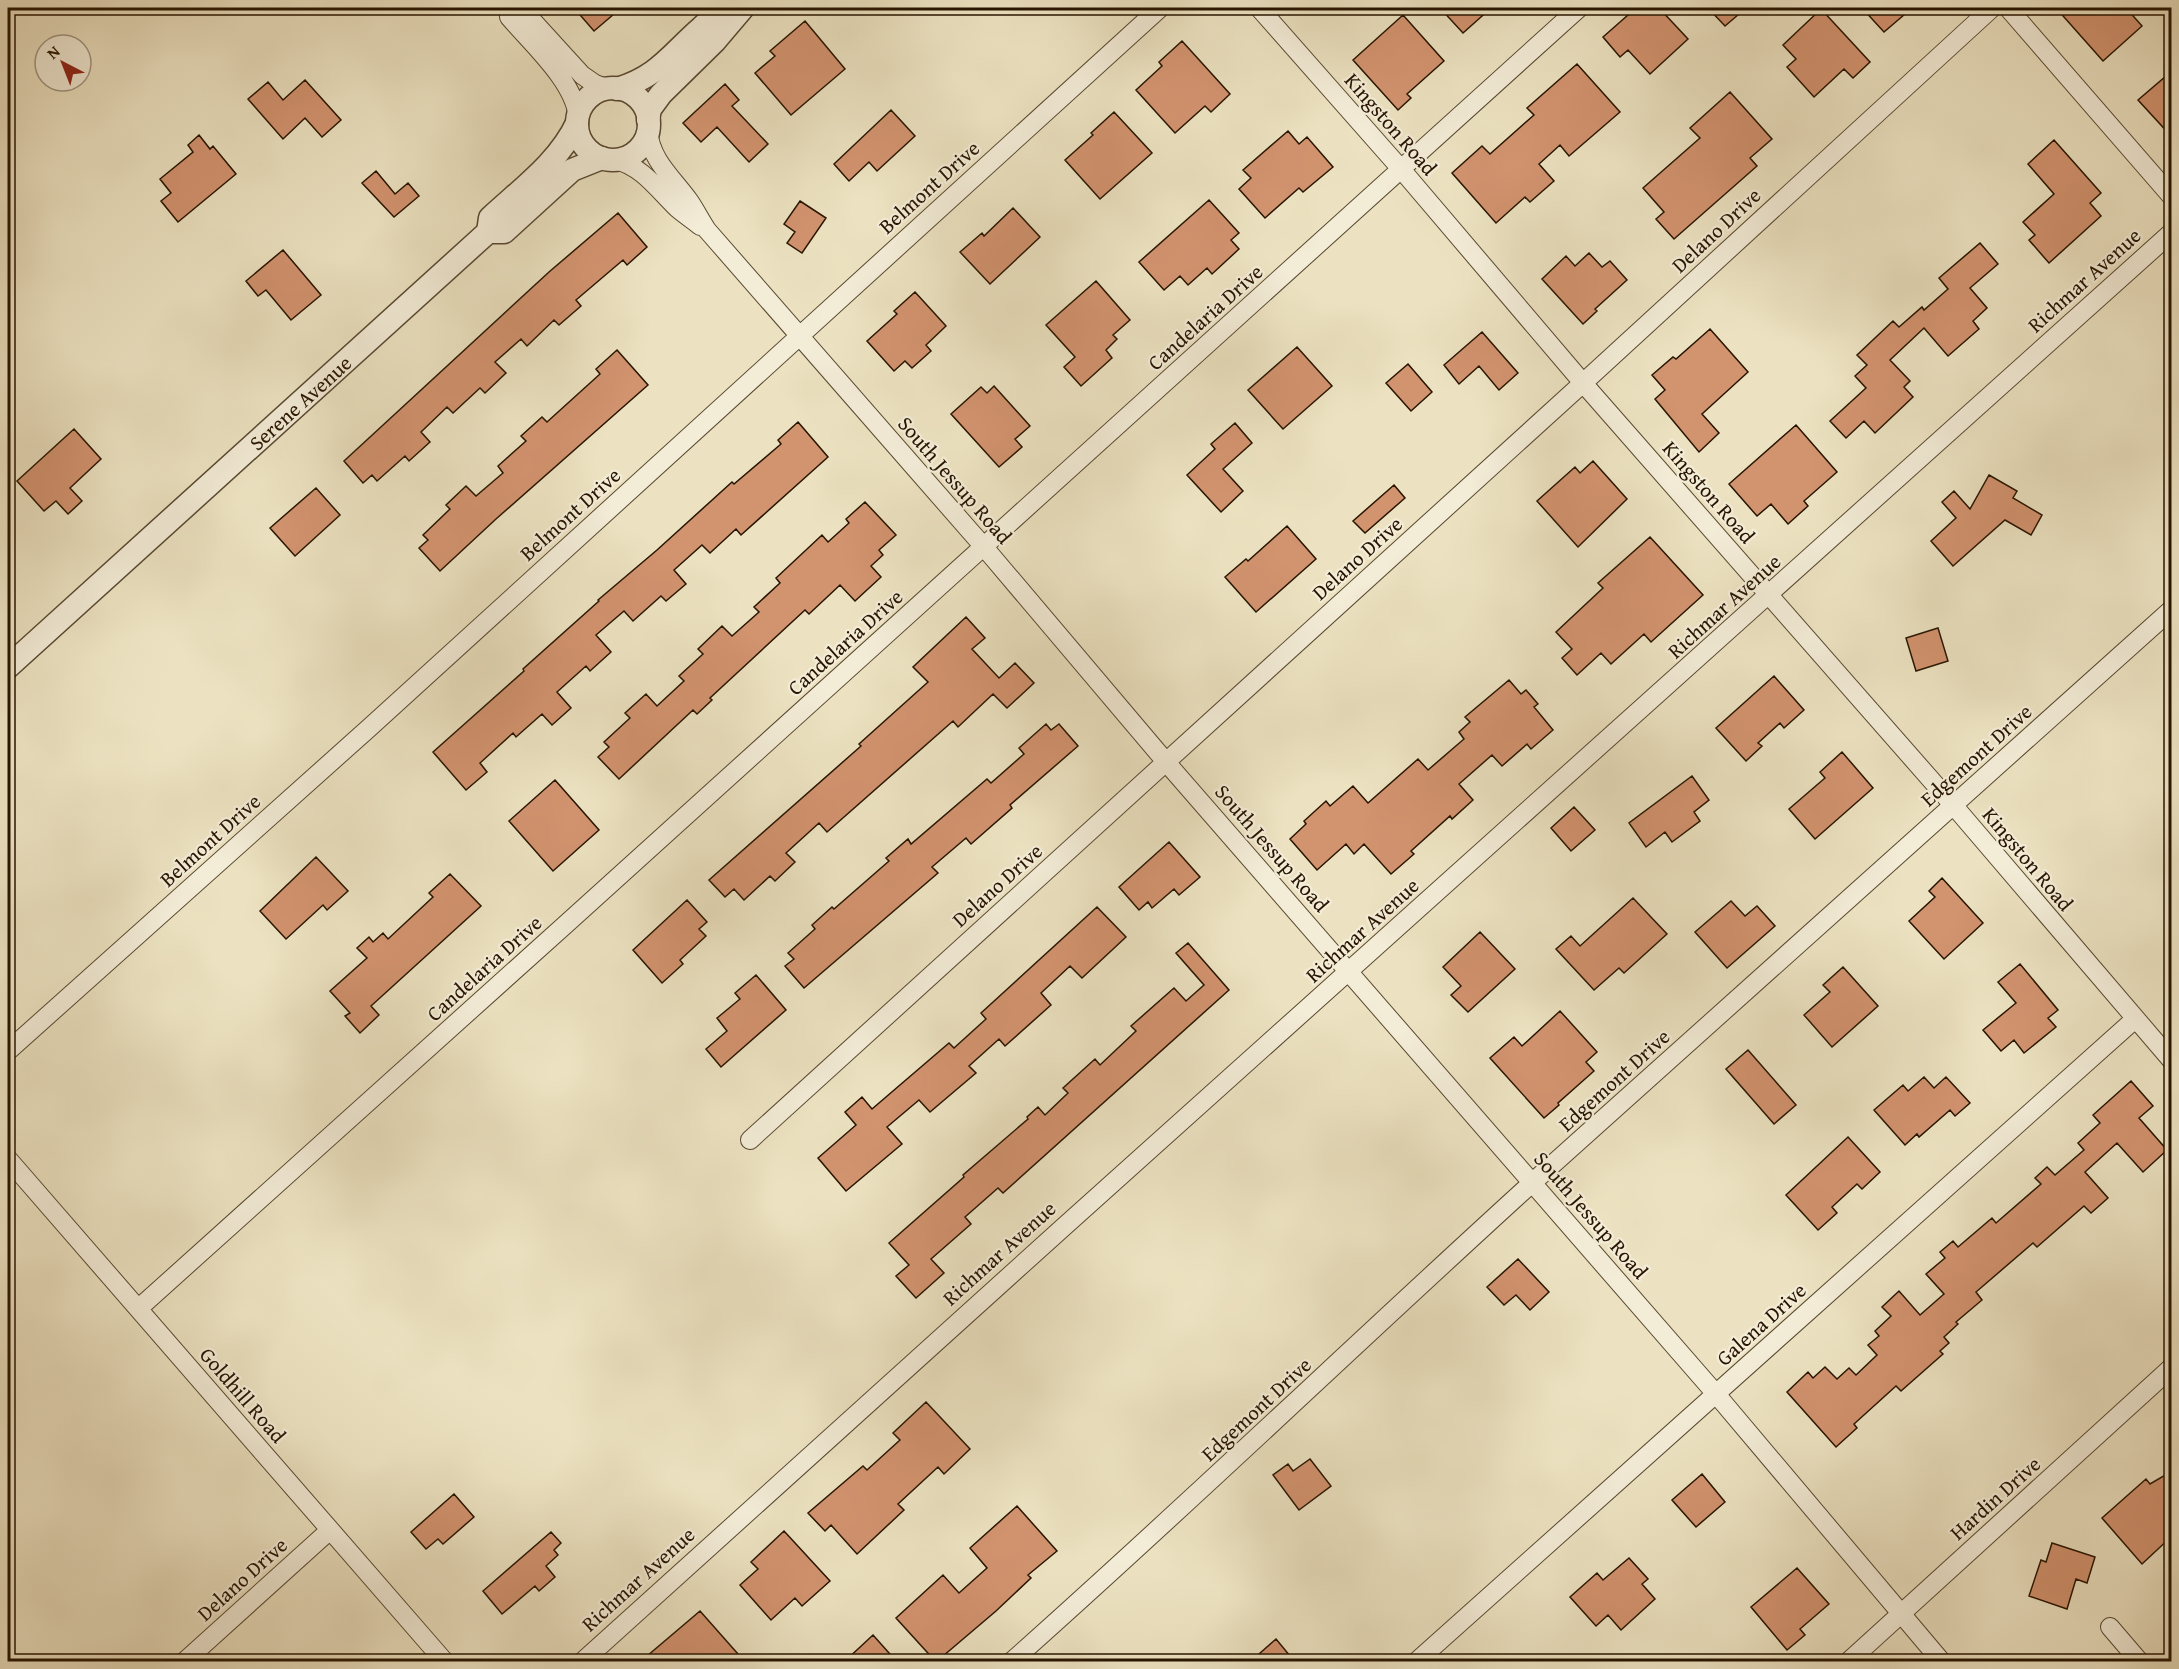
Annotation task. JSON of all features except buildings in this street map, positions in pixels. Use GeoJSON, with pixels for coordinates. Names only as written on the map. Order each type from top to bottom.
{"type":"FeatureCollection","features":[{"type":"Feature","properties":{"kind":"street"},"geometry":{"type":"LineString","coordinates":[[509,8],[509,17],[567,87],[574,100],[580,138],[585,147],[609,159],[632,154],[639,148],[648,125],[650,109],[661,94],[715,41],[743,8]]}},
{"type":"Feature","properties":{"kind":"street"},"geometry":{"type":"LineString","coordinates":[[521,8],[582,75],[595,84],[625,90],[639,99],[644,107],[648,125]]}},
{"type":"Feature","properties":{"kind":"street"},"geometry":{"type":"LineString","coordinates":[[488,232],[490,218],[559,153],[584,103],[591,96],[643,78],[668,61],[701,27],[728,8]]}},
{"type":"Feature","properties":{"kind":"street","name":"Belmont Drive"},"geometry":{"type":"LineString","coordinates":[[8,1051],[369,728],[1160,8]]}},
{"type":"Feature","properties":{"kind":"street","name":"Kingston Road"},"geometry":{"type":"LineString","coordinates":[[1259,8],[1401,169],[1583,383],[1954,806],[2172,1061]]}},
{"type":"Feature","properties":{"kind":"street","name":"Candelaria Drive"},"geometry":{"type":"LineString","coordinates":[[138,1308],[1579,8]]}},
{"type":"Feature","properties":{"kind":"street","name":"Delano Drive"},"geometry":{"type":"LineString","coordinates":[[750,1140],[1992,8]]}},
{"type":"Feature","properties":{"kind":"street"},"geometry":{"type":"LineString","coordinates":[[2008,8],[2172,197]]}},
{"type":"Feature","properties":{"kind":"street","name":"South Jessup Road"},"geometry":{"type":"LineString","coordinates":[[648,125],[650,146],[656,158],[690,202],[707,230],[1716,1394],[1942,1662]]}},
{"type":"Feature","properties":{"kind":"street","name":"South Jessup Road"},"geometry":{"type":"LineString","coordinates":[[609,159],[632,165],[680,211],[707,230]]}},
{"type":"Feature","properties":{"kind":"street","name":"Serene Avenue"},"geometry":{"type":"LineString","coordinates":[[8,667],[488,232],[504,232],[563,176],[590,162],[609,159]]}},
{"type":"Feature","properties":{"kind":"street","name":"Richmar Avenue"},"geometry":{"type":"LineString","coordinates":[[582,1662],[921,1353],[1770,595],[2172,231]]}},
{"type":"Feature","properties":{"kind":"street","name":"Edgemont Drive"},"geometry":{"type":"LineString","coordinates":[[1011,1662],[1129,1557],[1533,1182],[2172,609]]}},
{"type":"Feature","properties":{"kind":"street","name":"Galena Drive"},"geometry":{"type":"LineString","coordinates":[[1416,1662],[2135,1019]]}},
{"type":"Feature","properties":{"kind":"street","name":"Goldhill Road"},"geometry":{"type":"LineString","coordinates":[[8,1159],[445,1662]]}},
{"type":"Feature","properties":{"kind":"street","name":"Hardin Drive"},"geometry":{"type":"LineString","coordinates":[[1848,1662],[2172,1367]]}},
{"type":"Feature","properties":{"kind":"street","name":"Delano Drive"},"geometry":{"type":"LineString","coordinates":[[184,1662],[330,1530]]}},
{"type":"Feature","properties":{"kind":"street"},"geometry":{"type":"LineString","coordinates":[[2110,1627],[2140,1662]]}}]}
